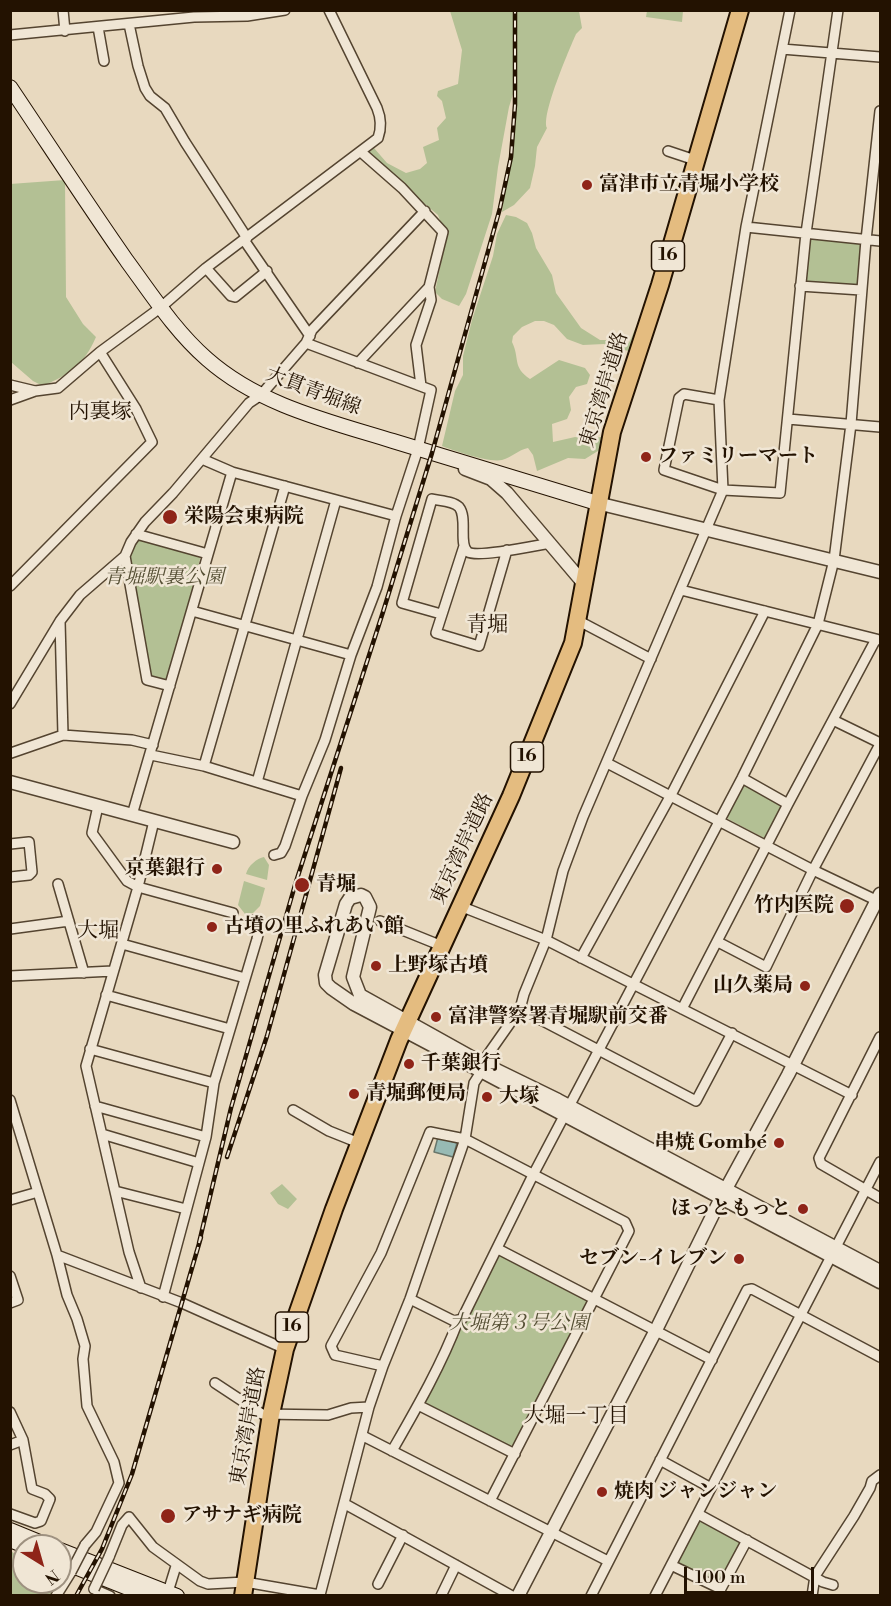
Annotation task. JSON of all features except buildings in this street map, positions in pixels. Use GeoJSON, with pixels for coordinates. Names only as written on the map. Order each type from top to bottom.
{"type":"FeatureCollection","features":[{"type":"Feature","properties":{"kind":"highway","name":"東京湾岸道路"},"geometry":{"type":"LineString","coordinates":[[244,1589],[271,1414],[285,1349],[359,1143],[406,1025],[511,796],[562,673],[579,621],[597,503],[612,432],[660,285],[740,10]]}},
{"type":"Feature","properties":{"kind":"main road","name":"大貫青堀線"},"geometry":{"type":"LineString","coordinates":[[10,87],[160,308],[186,340],[236,381],[261,396],[321,419],[597,503]]}},
{"type":"Feature","properties":{"kind":"main road"},"geometry":{"type":"LineString","coordinates":[[72,1556],[173,1594]]}},
{"type":"Feature","properties":{"kind":"main road"},"geometry":{"type":"LineString","coordinates":[[72,1566],[148,1596]]}},
{"type":"Feature","properties":{"kind":"street"},"geometry":{"type":"LineString","coordinates":[[63,10],[65,31]]}},
{"type":"Feature","properties":{"kind":"street"},"geometry":{"type":"LineString","coordinates":[[166,10],[169,21]]}},
{"type":"Feature","properties":{"kind":"street"},"geometry":{"type":"LineString","coordinates":[[10,400],[58,387],[100,352],[160,308],[206,268],[378,138],[381,118],[329,10]]}},
{"type":"Feature","properties":{"kind":"street"},"geometry":{"type":"LineString","coordinates":[[110,1596],[94,1589],[122,1525],[129,1517],[153,1547],[176,1566],[208,1584],[320,1596],[369,1407],[410,1299],[465,1139],[474,1083],[520,1009],[546,940],[563,871],[583,817],[708,530],[723,490],[719,400],[746,227],[790,10]]}},
{"type":"Feature","properties":{"kind":"street"},"geometry":{"type":"LineString","coordinates":[[719,400],[684,394],[679,398],[664,470],[723,490],[780,493],[806,233],[838,10]]}},
{"type":"Feature","properties":{"kind":"street"},"geometry":{"type":"LineString","coordinates":[[10,35],[278,11]]}},
{"type":"Feature","properties":{"kind":"street"},"geometry":{"type":"LineString","coordinates":[[129,24],[145,88],[150,96],[165,108],[308,339],[358,363],[431,390],[418,449],[396,516],[377,587],[351,655],[325,740],[285,846],[281,853],[274,855]]}},
{"type":"Feature","properties":{"kind":"street"},"geometry":{"type":"LineString","coordinates":[[98,27],[104,61]]}},
{"type":"Feature","properties":{"kind":"street"},"geometry":{"type":"LineString","coordinates":[[782,49],[880,57]]}},
{"type":"Feature","properties":{"kind":"street"},"geometry":{"type":"LineString","coordinates":[[392,1451],[418,1405],[452,1338],[458,1321],[462,1319],[498,1249],[533,1175],[742,778],[818,624],[834,560],[850,424],[861,290],[880,111]]}},
{"type":"Feature","properties":{"kind":"street"},"geometry":{"type":"LineString","coordinates":[[668,151],[695,160]]}},
{"type":"Feature","properties":{"kind":"street"},"geometry":{"type":"LineString","coordinates":[[361,152],[402,188],[443,232],[429,287],[431,300],[416,345],[421,386]]}},
{"type":"Feature","properties":{"kind":"street"},"geometry":{"type":"LineString","coordinates":[[10,704],[60,621],[80,595],[125,556],[136,534],[249,403],[261,396],[308,339],[312,330],[425,211]]}},
{"type":"Feature","properties":{"kind":"street"},"geometry":{"type":"LineString","coordinates":[[746,227],[880,241]]}},
{"type":"Feature","properties":{"kind":"street"},"geometry":{"type":"LineString","coordinates":[[206,268],[231,296],[235,297],[267,271]]}},
{"type":"Feature","properties":{"kind":"street"},"geometry":{"type":"LineString","coordinates":[[800,286],[861,290]]}},
{"type":"Feature","properties":{"kind":"street"},"geometry":{"type":"LineString","coordinates":[[358,363],[429,287]]}},
{"type":"Feature","properties":{"kind":"street"},"geometry":{"type":"LineString","coordinates":[[10,586],[152,442],[136,409],[100,352]]}},
{"type":"Feature","properties":{"kind":"street"},"geometry":{"type":"LineString","coordinates":[[10,385],[35,392]]}},
{"type":"Feature","properties":{"kind":"street"},"geometry":{"type":"LineString","coordinates":[[788,419],[880,427]]}},
{"type":"Feature","properties":{"kind":"street"},"geometry":{"type":"LineString","coordinates":[[432,453],[436,458],[491,479],[507,493],[585,585]]}},
{"type":"Feature","properties":{"kind":"street"},"geometry":{"type":"LineString","coordinates":[[202,459],[232,472],[396,516]]}},
{"type":"Feature","properties":{"kind":"street"},"geometry":{"type":"LineString","coordinates":[[132,815],[232,472]]}},
{"type":"Feature","properties":{"kind":"street"},"geometry":{"type":"LineString","coordinates":[[204,766],[285,486]]}},
{"type":"Feature","properties":{"kind":"street"},"geometry":{"type":"LineString","coordinates":[[441,614],[402,603],[432,499],[459,507],[462,516],[464,546],[436,633],[479,645],[507,550]]}},
{"type":"Feature","properties":{"kind":"street"},"geometry":{"type":"LineString","coordinates":[[257,782],[336,500]]}},
{"type":"Feature","properties":{"kind":"street"},"geometry":{"type":"LineString","coordinates":[[597,503],[880,572]]}},
{"type":"Feature","properties":{"kind":"street"},"geometry":{"type":"LineString","coordinates":[[136,534],[208,554]]}},
{"type":"Feature","properties":{"kind":"street"},"geometry":{"type":"LineString","coordinates":[[464,546],[468,552],[475,553],[551,543]]}},
{"type":"Feature","properties":{"kind":"street"},"geometry":{"type":"LineString","coordinates":[[125,556],[147,680],[170,686]]}},
{"type":"Feature","properties":{"kind":"street"},"geometry":{"type":"LineString","coordinates":[[681,590],[878,640],[788,804],[682,1009]]}},
{"type":"Feature","properties":{"kind":"street"},"geometry":{"type":"LineString","coordinates":[[192,611],[351,655]]}},
{"type":"Feature","properties":{"kind":"street"},"geometry":{"type":"LineString","coordinates":[[581,958],[671,795],[765,611]]}},
{"type":"Feature","properties":{"kind":"street"},"geometry":{"type":"LineString","coordinates":[[60,621],[63,735]]}},
{"type":"Feature","properties":{"kind":"street"},"geometry":{"type":"LineString","coordinates":[[579,621],[651,659]]}},
{"type":"Feature","properties":{"kind":"street"},"geometry":{"type":"LineString","coordinates":[[718,942],[766,967],[813,870],[880,744],[833,720]]}},
{"type":"Feature","properties":{"kind":"street"},"geometry":{"type":"LineString","coordinates":[[11,753],[63,735],[132,740],[152,750],[302,796]]}},
{"type":"Feature","properties":{"kind":"street"},"geometry":{"type":"LineString","coordinates":[[345,1504],[456,1565],[518,1595],[879,899],[813,870],[607,763]]}},
{"type":"Feature","properties":{"kind":"street"},"geometry":{"type":"LineString","coordinates":[[742,778],[788,804]]}},
{"type":"Feature","properties":{"kind":"street"},"geometry":{"type":"LineString","coordinates":[[10,782],[233,842]]}},
{"type":"Feature","properties":{"kind":"street"},"geometry":{"type":"LineString","coordinates":[[98,806],[92,833],[127,881],[138,887],[233,913]]}},
{"type":"Feature","properties":{"kind":"street"},"geometry":{"type":"LineString","coordinates":[[141,1288],[129,1252],[86,1066],[138,887],[154,821]]}},
{"type":"Feature","properties":{"kind":"street"},"geometry":{"type":"LineString","coordinates":[[10,844],[29,842],[32,872],[29,875],[10,877]]}},
{"type":"Feature","properties":{"kind":"street"},"geometry":{"type":"LineString","coordinates":[[58,884],[84,973]]}},
{"type":"Feature","properties":{"kind":"street"},"geometry":{"type":"LineString","coordinates":[[406,1025],[354,1004],[326,983],[325,975],[345,909],[350,898],[356,895],[365,897],[370,907],[354,970],[354,982],[360,995],[406,1025],[482,1068],[834,1252],[880,1282]]}},
{"type":"Feature","properties":{"kind":"street"},"geometry":{"type":"LineString","coordinates":[[460,906],[546,940],[852,1095]]}},
{"type":"Feature","properties":{"kind":"street"},"geometry":{"type":"LineString","coordinates":[[164,1297],[206,1137],[214,1083],[259,930],[253,920]]}},
{"type":"Feature","properties":{"kind":"street"},"geometry":{"type":"LineString","coordinates":[[10,929],[69,921]]}},
{"type":"Feature","properties":{"kind":"street"},"geometry":{"type":"LineString","coordinates":[[380,921],[442,945]]}},
{"type":"Feature","properties":{"kind":"street"},"geometry":{"type":"LineString","coordinates":[[122,944],[245,978]]}},
{"type":"Feature","properties":{"kind":"street"},"geometry":{"type":"LineString","coordinates":[[10,976],[113,971]]}},
{"type":"Feature","properties":{"kind":"street"},"geometry":{"type":"LineString","coordinates":[[106,995],[230,1029]]}},
{"type":"Feature","properties":{"kind":"street"},"geometry":{"type":"LineString","coordinates":[[520,1009],[696,1101],[732,1033]]}},
{"type":"Feature","properties":{"kind":"street"},"geometry":{"type":"LineString","coordinates":[[880,1037],[819,1158],[819,1162],[880,1198]]}},
{"type":"Feature","properties":{"kind":"street"},"geometry":{"type":"LineString","coordinates":[[90,1049],[214,1083]]}},
{"type":"Feature","properties":{"kind":"street"},"geometry":{"type":"LineString","coordinates":[[10,1100],[57,1254],[67,1295],[85,1346],[83,1359],[87,1406],[114,1461],[119,1483],[97,1530],[85,1545],[56,1596]]}},
{"type":"Feature","properties":{"kind":"street"},"geometry":{"type":"LineString","coordinates":[[95,1106],[206,1137]]}},
{"type":"Feature","properties":{"kind":"street"},"geometry":{"type":"LineString","coordinates":[[292,1110],[329,1131],[359,1143]]}},
{"type":"Feature","properties":{"kind":"street"},"geometry":{"type":"LineString","coordinates":[[383,1366],[335,1355],[331,1346],[381,1253],[430,1132],[465,1139],[625,1222],[629,1231],[490,1501]]}},
{"type":"Feature","properties":{"kind":"street"},"geometry":{"type":"LineString","coordinates":[[102,1134],[199,1163]]}},
{"type":"Feature","properties":{"kind":"street"},"geometry":{"type":"LineString","coordinates":[[656,1596],[880,1162]]}},
{"type":"Feature","properties":{"kind":"street"},"geometry":{"type":"LineString","coordinates":[[115,1191],[186,1209]]}},
{"type":"Feature","properties":{"kind":"street"},"geometry":{"type":"LineString","coordinates":[[10,1200],[38,1192]]}},
{"type":"Feature","properties":{"kind":"street"},"geometry":{"type":"LineString","coordinates":[[498,1249],[712,1360]]}},
{"type":"Feature","properties":{"kind":"street"},"geometry":{"type":"LineString","coordinates":[[834,1252],[880,1271]]}},
{"type":"Feature","properties":{"kind":"street"},"geometry":{"type":"LineString","coordinates":[[57,1254],[285,1349]]}},
{"type":"Feature","properties":{"kind":"street"},"geometry":{"type":"LineString","coordinates":[[10,1276],[18,1300],[10,1303]]}},
{"type":"Feature","properties":{"kind":"street"},"geometry":{"type":"LineString","coordinates":[[591,1596],[747,1290],[752,1289],[880,1357]]}},
{"type":"Feature","properties":{"kind":"street"},"geometry":{"type":"LineString","coordinates":[[410,1299],[458,1321]]}},
{"type":"Feature","properties":{"kind":"street"},"geometry":{"type":"LineString","coordinates":[[215,1383],[254,1411],[262,1414],[328,1415],[351,1408],[369,1407]]}},
{"type":"Feature","properties":{"kind":"street"},"geometry":{"type":"LineString","coordinates":[[418,1405],[515,1454]]}},
{"type":"Feature","properties":{"kind":"street"},"geometry":{"type":"LineString","coordinates":[[10,1412],[23,1440],[32,1489],[45,1494],[50,1499],[41,1521],[34,1523],[10,1514]]}},
{"type":"Feature","properties":{"kind":"street"},"geometry":{"type":"LineString","coordinates":[[363,1436],[608,1561]]}},
{"type":"Feature","properties":{"kind":"street"},"geometry":{"type":"LineString","coordinates":[[10,1445],[23,1440]]}},
{"type":"Feature","properties":{"kind":"street"},"geometry":{"type":"LineString","coordinates":[[660,1460],[711,1488]]}},
{"type":"Feature","properties":{"kind":"street"},"geometry":{"type":"LineString","coordinates":[[812,1596],[815,1576],[855,1516],[872,1481],[880,1475]]}},
{"type":"Feature","properties":{"kind":"street"},"geometry":{"type":"LineString","coordinates":[[698,1514],[823,1582],[833,1585]]}},
{"type":"Feature","properties":{"kind":"street"},"geometry":{"type":"LineString","coordinates":[[378,1584],[403,1535]]}},
{"type":"Feature","properties":{"kind":"street"},"geometry":{"type":"LineString","coordinates":[[671,1565],[719,1592],[747,1540]]}},
{"type":"Feature","properties":{"kind":"street"},"geometry":{"type":"LineString","coordinates":[[441,1596],[456,1565]]}},
{"type":"Feature","properties":{"kind":"street"},"geometry":{"type":"LineString","coordinates":[[173,1594],[176,1566]]}},
{"type":"Feature","properties":{"kind":"green space"},"geometry":{"type":"Polygon","coordinates":[[[450,11],[579,11],[582,28],[576,34],[552,97],[546,121],[547,128],[537,147],[530,188],[514,205],[502,212],[516,112],[514,91],[498,167],[492,214],[466,294],[459,306],[442,299],[435,292],[444,248],[444,231],[438,215],[367,156],[369,149],[374,148],[387,163],[406,173],[420,169],[427,163],[423,147],[439,140],[437,128],[446,118],[442,101],[437,96],[438,91],[458,84],[462,50],[450,11]]]}},
{"type":"Feature","properties":{"kind":"green space"},"geometry":{"type":"Polygon","coordinates":[[[647,11],[683,11],[682,22],[646,17],[647,11]]]}},
{"type":"Feature","properties":{"kind":"green space"},"geometry":{"type":"Polygon","coordinates":[[[65,180],[66,297],[83,324],[96,337],[81,362],[61,377],[43,386],[33,381],[11,362],[10,184],[65,180]]]}},
{"type":"Feature","properties":{"kind":"green space"},"geometry":{"type":"Polygon","coordinates":[[[506,215],[527,223],[536,248],[552,275],[556,293],[581,328],[600,340],[612,340],[625,347],[642,321],[635,353],[604,344],[583,345],[567,339],[554,325],[544,321],[535,321],[522,327],[513,336],[512,342],[519,366],[524,375],[530,379],[559,360],[585,368],[590,375],[587,384],[576,387],[569,397],[571,410],[567,419],[552,424],[553,442],[575,437],[586,439],[601,437],[606,446],[585,459],[568,458],[537,471],[533,455],[528,448],[506,459],[489,460],[442,446],[455,391],[463,375],[463,356],[472,320],[493,256],[497,234],[506,215]]]}},
{"type":"Feature","properties":{"kind":"green space"},"geometry":{"type":"Polygon","coordinates":[[[814,237],[857,242],[861,246],[855,286],[807,283],[805,280],[809,239],[814,237]]]}},
{"type":"Feature","properties":{"kind":"green space","name":"青堀駅裏公園"},"geometry":{"type":"Polygon","coordinates":[[[137,539],[201,555],[169,684],[149,678],[128,556],[137,539]]]}},
{"type":"Feature","properties":{"kind":"green space"},"geometry":{"type":"Polygon","coordinates":[[[747,785],[782,804],[783,807],[768,836],[764,838],[728,819],[727,814],[742,787],[747,785]]]}},
{"type":"Feature","properties":{"kind":"green space"},"geometry":{"type":"Polygon","coordinates":[[[264,857],[269,865],[267,880],[246,874],[253,863],[264,857]]]}},
{"type":"Feature","properties":{"kind":"green space"},"geometry":{"type":"Polygon","coordinates":[[[244,881],[265,888],[260,906],[253,913],[245,914],[238,905],[244,881]]]}},
{"type":"Feature","properties":{"kind":"green space"},"geometry":{"type":"Polygon","coordinates":[[[282,1184],[297,1199],[288,1209],[278,1204],[270,1193],[282,1184]]]}},
{"type":"Feature","properties":{"kind":"green space","name":"大堀第３号公園"},"geometry":{"type":"Polygon","coordinates":[[[501,1254],[586,1299],[587,1303],[514,1445],[510,1446],[424,1402],[498,1255],[501,1254]]]}},
{"type":"Feature","properties":{"kind":"green space"},"geometry":{"type":"Polygon","coordinates":[[[700,1520],[740,1543],[719,1582],[716,1583],[678,1565],[677,1562],[700,1520]]]}},
{"type":"Feature","properties":{"kind":"green space"},"geometry":{"type":"Polygon","coordinates":[[[11,1551],[12,1594],[51,1594],[11,1595],[11,1551]]]}},
{"type":"Feature","properties":{"kind":"water"},"geometry":{"type":"Polygon","coordinates":[[[438,1137],[457,1143],[453,1157],[434,1152],[438,1137]]]}},
{"type":"Feature","properties":{"kind":"railway"},"geometry":{"type":"LineString","coordinates":[[199,1243],[231,1108],[295,885],[432,453],[500,208],[511,157],[515,105],[515,10]]}},
{"type":"Feature","properties":{"kind":"railway"},"geometry":{"type":"LineString","coordinates":[[227,1157],[267,1036],[341,768]]}},
{"type":"Feature","properties":{"kind":"railway"},"geometry":{"type":"LineString","coordinates":[[76,1596],[102,1549],[132,1474],[201,1237]]}},
{"type":"Feature","properties":{"kind":"place","name":"富津市立青堀小学校"},"geometry":{"type":"Point","coordinates":[587,185]}},
{"type":"Feature","properties":{"kind":"place","name":"ファミリーマート"},"geometry":{"type":"Point","coordinates":[646,457]}},
{"type":"Feature","properties":{"kind":"place","name":"栄陽会東病院"},"geometry":{"type":"Point","coordinates":[170,517]}},
{"type":"Feature","properties":{"kind":"place","name":"京葉銀行"},"geometry":{"type":"Point","coordinates":[217,869]}},
{"type":"Feature","properties":{"kind":"place","name":"青堀"},"geometry":{"type":"Point","coordinates":[302,885]}},
{"type":"Feature","properties":{"kind":"place","name":"竹内医院"},"geometry":{"type":"Point","coordinates":[847,906]}},
{"type":"Feature","properties":{"kind":"place","name":"古墳の里ふれあい館"},"geometry":{"type":"Point","coordinates":[212,927]}},
{"type":"Feature","properties":{"kind":"place","name":"上野塚古墳"},"geometry":{"type":"Point","coordinates":[376,966]}},
{"type":"Feature","properties":{"kind":"place","name":"山久薬局"},"geometry":{"type":"Point","coordinates":[805,986]}},
{"type":"Feature","properties":{"kind":"place","name":"富津警察署青堀駅前交番"},"geometry":{"type":"Point","coordinates":[436,1017]}},
{"type":"Feature","properties":{"kind":"place","name":"千葉銀行"},"geometry":{"type":"Point","coordinates":[409,1064]}},
{"type":"Feature","properties":{"kind":"place","name":"青堀郵便局"},"geometry":{"type":"Point","coordinates":[354,1094]}},
{"type":"Feature","properties":{"kind":"place","name":"大塚"},"geometry":{"type":"Point","coordinates":[487,1097]}},
{"type":"Feature","properties":{"kind":"place","name":"串焼 Gombé"},"geometry":{"type":"Point","coordinates":[779,1143]}},
{"type":"Feature","properties":{"kind":"place","name":"ほっともっと"},"geometry":{"type":"Point","coordinates":[803,1209]}},
{"type":"Feature","properties":{"kind":"place","name":"セブン-イレブン"},"geometry":{"type":"Point","coordinates":[739,1259]}},
{"type":"Feature","properties":{"kind":"place","name":"焼肉 ジャンジャン"},"geometry":{"type":"Point","coordinates":[602,1492]}},
{"type":"Feature","properties":{"kind":"place","name":"アサナギ病院"},"geometry":{"type":"Point","coordinates":[168,1516]}},
{"type":"Feature","properties":{"kind":"district","name":"内裏塚"},"geometry":{"type":"Point","coordinates":[100,413]}},
{"type":"Feature","properties":{"kind":"district","name":"青堀"},"geometry":{"type":"Point","coordinates":[487,626]}},
{"type":"Feature","properties":{"kind":"district","name":"大堀"},"geometry":{"type":"Point","coordinates":[98,932]}},
{"type":"Feature","properties":{"kind":"district","name":"大堀一丁目"},"geometry":{"type":"Point","coordinates":[576,1417]}}]}
